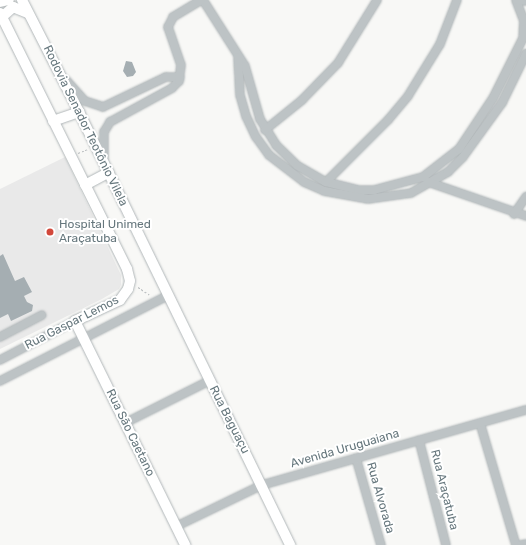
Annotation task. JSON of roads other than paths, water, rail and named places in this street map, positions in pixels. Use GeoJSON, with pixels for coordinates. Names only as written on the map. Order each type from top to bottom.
{"type":"FeatureCollection","features":[{"type":"Feature","properties":{"kind":"main road"},"geometry":{"type":"LineString","coordinates":[[0,2],[9,0]]}},
{"type":"Feature","properties":{"kind":"main road","name":"Rodovia Senador Teotônio Vilela"},"geometry":{"type":"LineString","coordinates":[[22,0],[107,168],[167,296]]}},
{"type":"Feature","properties":{"kind":"main road"},"geometry":{"type":"LineString","coordinates":[[1,15],[13,8],[28,13]]}},
{"type":"Feature","properties":{"kind":"main road","name":"Rodovia Senador Teotônio Vilela"},"geometry":{"type":"LineString","coordinates":[[1,15],[70,157],[109,230],[127,269],[130,281]]}},
{"type":"Feature","properties":{"kind":"main road"},"geometry":{"type":"LineString","coordinates":[[53,121],[79,112]]}},
{"type":"Feature","properties":{"kind":"main road"},"geometry":{"type":"LineString","coordinates":[[85,185],[107,168]]}},
{"type":"Feature","properties":{"kind":"main road","name":"Rua Gaspar Lemos"},"geometry":{"type":"LineString","coordinates":[[75,322],[120,300],[125,295],[130,281]]}},
{"type":"Feature","properties":{"kind":"main road","name":"Rua Baguaçu"},"geometry":{"type":"LineString","coordinates":[[167,296],[262,485],[290,545]]}},
{"type":"Feature","properties":{"kind":"main road","name":"Rua São Caetano"},"geometry":{"type":"LineString","coordinates":[[75,322],[185,545]]}},
{"type":"Feature","properties":{"kind":"street"},"geometry":{"type":"LineString","coordinates":[[107,168],[102,143],[104,132],[110,122],[172,88],[180,77],[181,65],[168,27],[173,17],[202,0],[248,71],[258,115],[265,130],[286,156],[305,171],[326,182],[358,190],[374,190],[423,177],[459,149],[508,72],[523,38],[525,29],[522,13],[517,0],[526,1]]}},
{"type":"Feature","properties":{"kind":"street"},"geometry":{"type":"LineString","coordinates":[[265,130],[302,100],[338,63],[377,0]]}},
{"type":"Feature","properties":{"kind":"street"},"geometry":{"type":"LineString","coordinates":[[326,182],[388,120],[408,96],[440,44],[457,0]]}},
{"type":"Feature","properties":{"kind":"street"},"geometry":{"type":"LineString","coordinates":[[238,57],[240,95],[247,120],[270,155],[300,178],[324,191],[368,199],[404,195],[431,184],[463,157],[502,103],[526,54]]}},
{"type":"Feature","properties":{"kind":"street"},"geometry":{"type":"LineString","coordinates":[[57,69],[85,101],[103,107],[166,77],[180,77]]}},
{"type":"Feature","properties":{"kind":"street"},"geometry":{"type":"LineString","coordinates":[[247,120],[258,115]]}},
{"type":"Feature","properties":{"kind":"street"},"geometry":{"type":"LineString","coordinates":[[300,178],[305,171]]}},
{"type":"Feature","properties":{"kind":"street"},"geometry":{"type":"LineString","coordinates":[[423,177],[431,184],[514,214],[526,216]]}},
{"type":"Feature","properties":{"kind":"street"},"geometry":{"type":"LineString","coordinates":[[514,214],[526,197]]}},
{"type":"Feature","properties":{"kind":"street","name":"Rua Gaspar Lemos"},"geometry":{"type":"LineString","coordinates":[[0,381],[167,296]]}},
{"type":"Feature","properties":{"kind":"street"},"geometry":{"type":"LineString","coordinates":[[0,337],[42,315]]}},
{"type":"Feature","properties":{"kind":"street","name":"Rua Gaspar Lemos"},"geometry":{"type":"LineString","coordinates":[[0,360],[75,322]]}},
{"type":"Feature","properties":{"kind":"street"},"geometry":{"type":"LineString","coordinates":[[125,423],[209,381]]}},
{"type":"Feature","properties":{"kind":"street","name":"Avenida Uruguaiana"},"geometry":{"type":"LineString","coordinates":[[176,526],[262,485],[526,410]]}},
{"type":"Feature","properties":{"kind":"street"},"geometry":{"type":"LineString","coordinates":[[480,423],[516,545]]}},
{"type":"Feature","properties":{"kind":"street","name":"Rua Araçatuba"},"geometry":{"type":"LineString","coordinates":[[419,440],[446,545]]}},
{"type":"Feature","properties":{"kind":"street","name":"Rua Alvorada"},"geometry":{"type":"LineString","coordinates":[[356,458],[381,545]]}},
{"type":"Feature","properties":{"kind":"street"},"geometry":{"type":"LineString","coordinates":[[521,545],[526,544]]}},
{"type":"Feature","properties":{"kind":"place","name":"Hospital Unimed Araçatuba"},"geometry":{"type":"Point","coordinates":[50,232]}}]}
